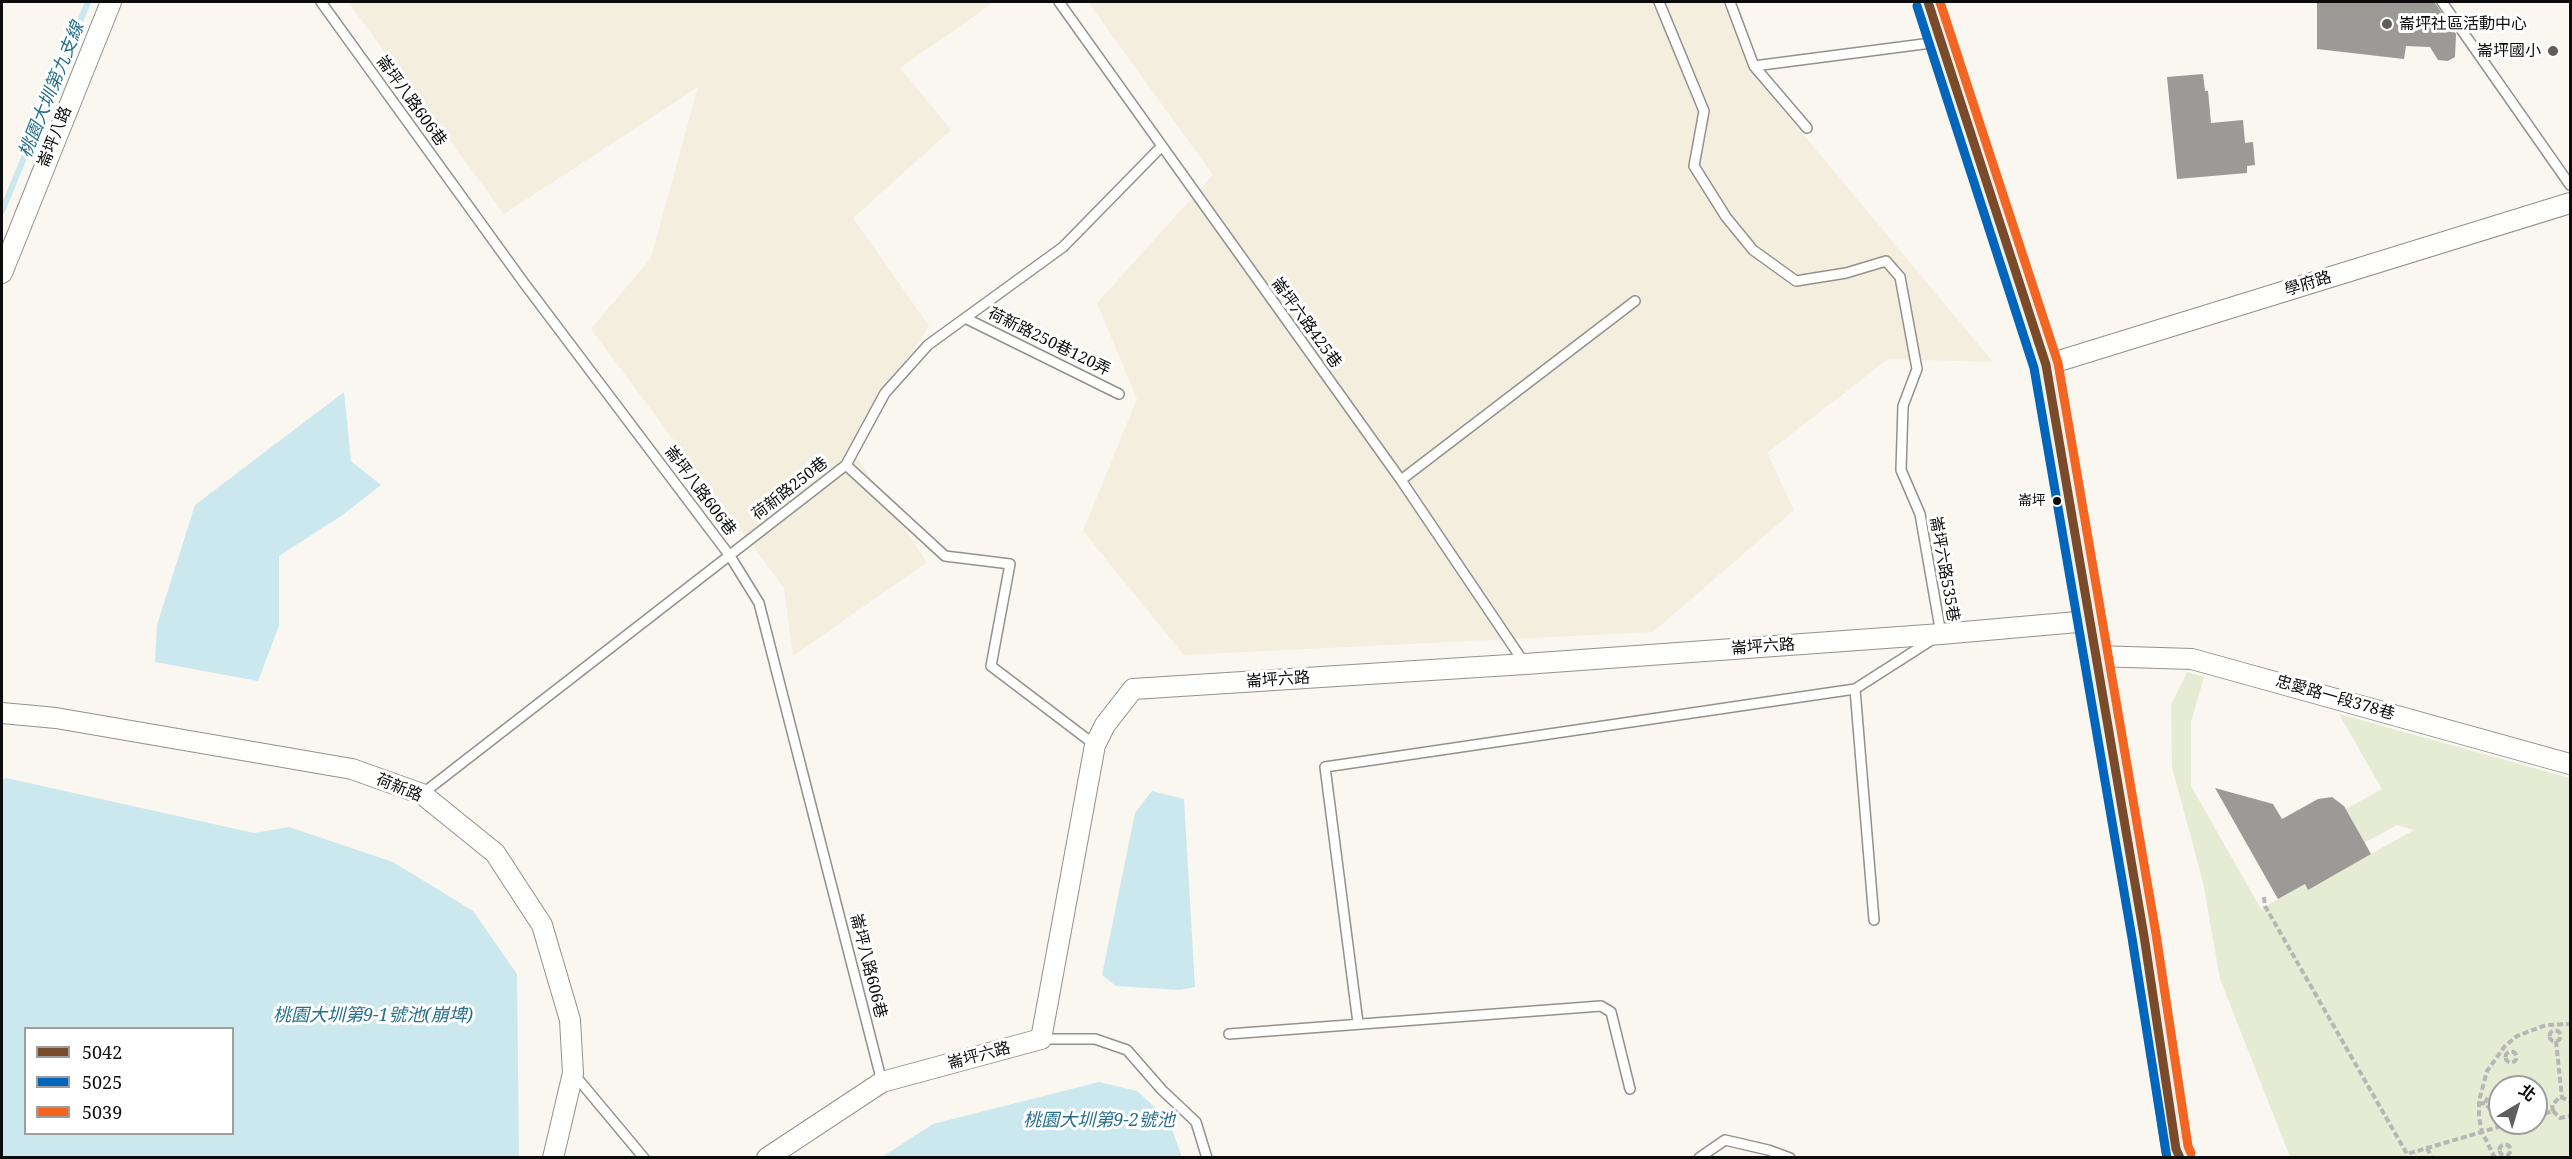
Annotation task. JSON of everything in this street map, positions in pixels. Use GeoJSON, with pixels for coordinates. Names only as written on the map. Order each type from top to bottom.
{"type":"FeatureCollection","features":[{"type":"Feature","properties":{"kind":"main road"},"geometry":{"type":"LineString","coordinates":[[1928,2],[2046,364],[2144,936],[2176,1149],[2180,1158]]}},
{"type":"Feature","properties":{"kind":"street","name":"崙坪八路"},"geometry":{"type":"LineString","coordinates":[[2,273],[111,2]]}},
{"type":"Feature","properties":{"kind":"street","name":"學府路"},"geometry":{"type":"LineString","coordinates":[[2046,364],[2571,203]]}},
{"type":"Feature","properties":{"kind":"street","name":"崙坪六路"},"geometry":{"type":"LineString","coordinates":[[767,1158],[882,1082],[1041,1039],[1095,745],[1105,725],[1133,689],[1525,664],[2089,621]]}},
{"type":"Feature","properties":{"kind":"street","name":"忠愛路一段378巷"},"geometry":{"type":"LineString","coordinates":[[2095,656],[2192,659],[2571,764]]}},
{"type":"Feature","properties":{"kind":"street","name":"荷新路"},"geometry":{"type":"LineString","coordinates":[[2,713],[56,718],[351,769],[422,794],[495,853],[542,925],[570,1020],[573,1073],[553,1158]]}},
{"type":"Feature","properties":{"kind":"lane","name":"崙坪八路606巷"},"geometry":{"type":"LineString","coordinates":[[321,2],[524,283],[730,556],[759,603],[882,1082]]}},
{"type":"Feature","properties":{"kind":"lane","name":"崙坪六路425巷"},"geometry":{"type":"LineString","coordinates":[[1059,2],[1401,480],[1525,664]]}},
{"type":"Feature","properties":{"kind":"lane","name":"崙坪六路535巷"},"geometry":{"type":"LineString","coordinates":[[1659,2],[1704,111],[1694,166],[1726,217],[1753,250],[1796,281],[1846,273],[1886,261],[1900,277],[1917,369],[1903,406],[1901,470],[1920,514],[1941,634]]}},
{"type":"Feature","properties":{"kind":"lane"},"geometry":{"type":"LineString","coordinates":[[1730,2],[1754,66],[1807,128]]}},
{"type":"Feature","properties":{"kind":"lane"},"geometry":{"type":"LineString","coordinates":[[2442,2],[2571,185]]}},
{"type":"Feature","properties":{"kind":"lane"},"geometry":{"type":"LineString","coordinates":[[1754,66],[1940,41]]}},
{"type":"Feature","properties":{"kind":"lane","name":"荷新路250巷"},"geometry":{"type":"LineString","coordinates":[[422,794],[846,465],[885,393],[928,345],[1063,247],[1161,146]]}},
{"type":"Feature","properties":{"kind":"lane"},"geometry":{"type":"LineString","coordinates":[[1401,480],[1635,301]]}},
{"type":"Feature","properties":{"kind":"lane","name":"荷新路250巷120弄"},"geometry":{"type":"LineString","coordinates":[[965,318],[1119,394]]}},
{"type":"Feature","properties":{"kind":"lane"},"geometry":{"type":"LineString","coordinates":[[846,465],[945,556],[1010,564],[991,666],[1095,745]]}},
{"type":"Feature","properties":{"kind":"lane"},"geometry":{"type":"LineString","coordinates":[[1358,1023],[1325,767],[1855,688],[1941,634]]}},
{"type":"Feature","properties":{"kind":"lane"},"geometry":{"type":"LineString","coordinates":[[1855,688],[1874,920]]}},
{"type":"Feature","properties":{"kind":"lane"},"geometry":{"type":"LineString","coordinates":[[1229,1034],[1601,1006],[1611,1012],[1630,1089]]}},
{"type":"Feature","properties":{"kind":"lane"},"geometry":{"type":"LineString","coordinates":[[1041,1039],[1095,1039],[1127,1050],[1162,1090],[1196,1122],[1206,1158]]}},
{"type":"Feature","properties":{"kind":"lane"},"geometry":{"type":"LineString","coordinates":[[573,1073],[644,1158]]}},
{"type":"Feature","properties":{"kind":"lane"},"geometry":{"type":"LineString","coordinates":[[1699,1158],[1725,1140],[1768,1150],[1790,1158]]}},
{"type":"Feature","properties":{"kind":"path"},"geometry":{"type":"LineString","coordinates":[[2264,897],[2265,906],[2407,1156],[2488,1130]]}},
{"type":"Feature","properties":{"kind":"path"},"geometry":{"type":"LineString","coordinates":[[2501,1154],[2496,1158],[2482,1132],[2479,1104],[2481,1086],[2487,1071],[2501,1050],[2524,1033],[2554,1024],[2571,1024]]}},
{"type":"Feature","properties":{"kind":"path"},"geometry":{"type":"LineString","coordinates":[[2554,1024],[2555,1030],[2561,1035],[2556,1041],[2562,1098]]}},
{"type":"Feature","properties":{"kind":"path"},"geometry":{"type":"LineString","coordinates":[[2555,1030],[2549,1036],[2556,1041]]}},
{"type":"Feature","properties":{"kind":"path"},"geometry":{"type":"LineString","coordinates":[[2501,1050],[2506,1054]]}},
{"type":"Feature","properties":{"kind":"path"},"geometry":{"type":"LineString","coordinates":[[2553,1111],[2555,1100],[2562,1098],[2571,1101]]}},
{"type":"Feature","properties":{"kind":"path"},"geometry":{"type":"LineString","coordinates":[[2479,1104],[2485,1103]]}},
{"type":"Feature","properties":{"kind":"path"},"geometry":{"type":"LineString","coordinates":[[2548,1112],[2553,1111]]}},
{"type":"Feature","properties":{"kind":"path"},"geometry":{"type":"LineString","coordinates":[[2553,1111],[2560,1119],[2570,1118]]}},
{"type":"Feature","properties":{"kind":"path"},"geometry":{"type":"LineString","coordinates":[[2427,1148],[2432,1158]]}},
{"type":"Feature","properties":{"kind":"shaded area"},"geometry":{"type":"Polygon","coordinates":[[[348,2],[994,2],[900,68],[951,130],[853,218],[929,326],[849,446],[927,562],[793,656],[784,588],[591,329],[651,258],[698,87],[504,214],[348,2]]]}},
{"type":"Feature","properties":{"kind":"shaded area"},"geometry":{"type":"Polygon","coordinates":[[[1088,2],[1723,2],[1776,102],[1993,362],[1888,359],[1767,453],[1794,510],[1653,632],[1184,655],[1083,531],[1137,399],[1097,303],[1213,175],[1088,2]]]}},
{"type":"Feature","properties":{"kind":"green space"},"geometry":{"type":"Polygon","coordinates":[[[2187,672],[2204,677],[2191,722],[2191,786],[2261,909],[2305,884],[2308,889],[2414,830],[2397,825],[2364,843],[2346,809],[2382,789],[2339,714],[2570,778],[2570,1157],[2290,1157],[2220,979],[2203,882],[2172,767],[2171,705],[2187,672]]]}},
{"type":"Feature","properties":{"kind":"water"},"geometry":{"type":"Polygon","coordinates":[[[344,392],[351,461],[381,485],[344,514],[279,556],[279,626],[258,681],[155,662],[157,625],[195,505],[344,392]]]}},
{"type":"Feature","properties":{"kind":"water","name":"桃園大圳第9-1號池(崩埤)"},"geometry":{"type":"Polygon","coordinates":[[[6,778],[254,833],[289,827],[393,862],[473,911],[517,974],[519,1157],[2,1157],[2,780],[6,778]]]}},
{"type":"Feature","properties":{"kind":"water"},"geometry":{"type":"Polygon","coordinates":[[[1152,791],[1184,799],[1195,987],[1180,990],[1116,986],[1102,975],[1135,813],[1152,791]]]}},
{"type":"Feature","properties":{"kind":"water","name":"桃園大圳第9-2號池"},"geometry":{"type":"Polygon","coordinates":[[[1099,1082],[1137,1091],[1168,1119],[1182,1157],[882,1157],[933,1124],[1099,1082]]]}},
{"type":"Feature","properties":{"kind":"building","name":"崙坪社區活動中心"},"geometry":{"type":"Polygon","coordinates":[[[2317,2],[2435,3],[2456,34],[2455,57],[2448,61],[2438,60],[2430,47],[2406,46],[2404,59],[2317,49],[2317,2]]]}},
{"type":"Feature","properties":{"kind":"building"},"geometry":{"type":"Polygon","coordinates":[[[2203,74],[2205,91],[2208,91],[2211,123],[2243,120],[2245,143],[2253,142],[2255,165],[2247,166],[2247,173],[2177,179],[2167,77],[2203,74]]]}},
{"type":"Feature","properties":{"kind":"building"},"geometry":{"type":"Polygon","coordinates":[[[2215,788],[2273,804],[2282,819],[2318,799],[2332,797],[2344,806],[2371,854],[2308,890],[2305,884],[2278,899],[2215,788]]]}},
{"type":"Feature","properties":{"kind":"waterway","name":"桃園大圳第九支線"},"geometry":{"type":"LineString","coordinates":[[2,211],[88,2]]}},
{"type":"Feature","properties":{"kind":"transit line","name":"5042"},"geometry":{"type":"LineString","coordinates":[[1928,2],[2046,365],[2144,936],[2176,1149],[2180,1158]]}},
{"type":"Feature","properties":{"kind":"transit line","name":"5039"},"geometry":{"type":"LineString","coordinates":[[1940,2],[2058,363],[2156,934],[2188,1146],[2191,1153]]}},
{"type":"Feature","properties":{"kind":"transit line","name":"5025"},"geometry":{"type":"LineString","coordinates":[[1917,6],[2034,368],[2132,938],[2167,1158]]}},
{"type":"Feature","properties":{"kind":"place","name":"崙坪社區活動中心"},"geometry":{"type":"Point","coordinates":[2387,24]}},
{"type":"Feature","properties":{"kind":"place","name":"崙坪國小"},"geometry":{"type":"Point","coordinates":[2553,51]}},
{"type":"Feature","properties":{"kind":"place","name":"崙坪"},"geometry":{"type":"Point","coordinates":[2057,501]}}]}
